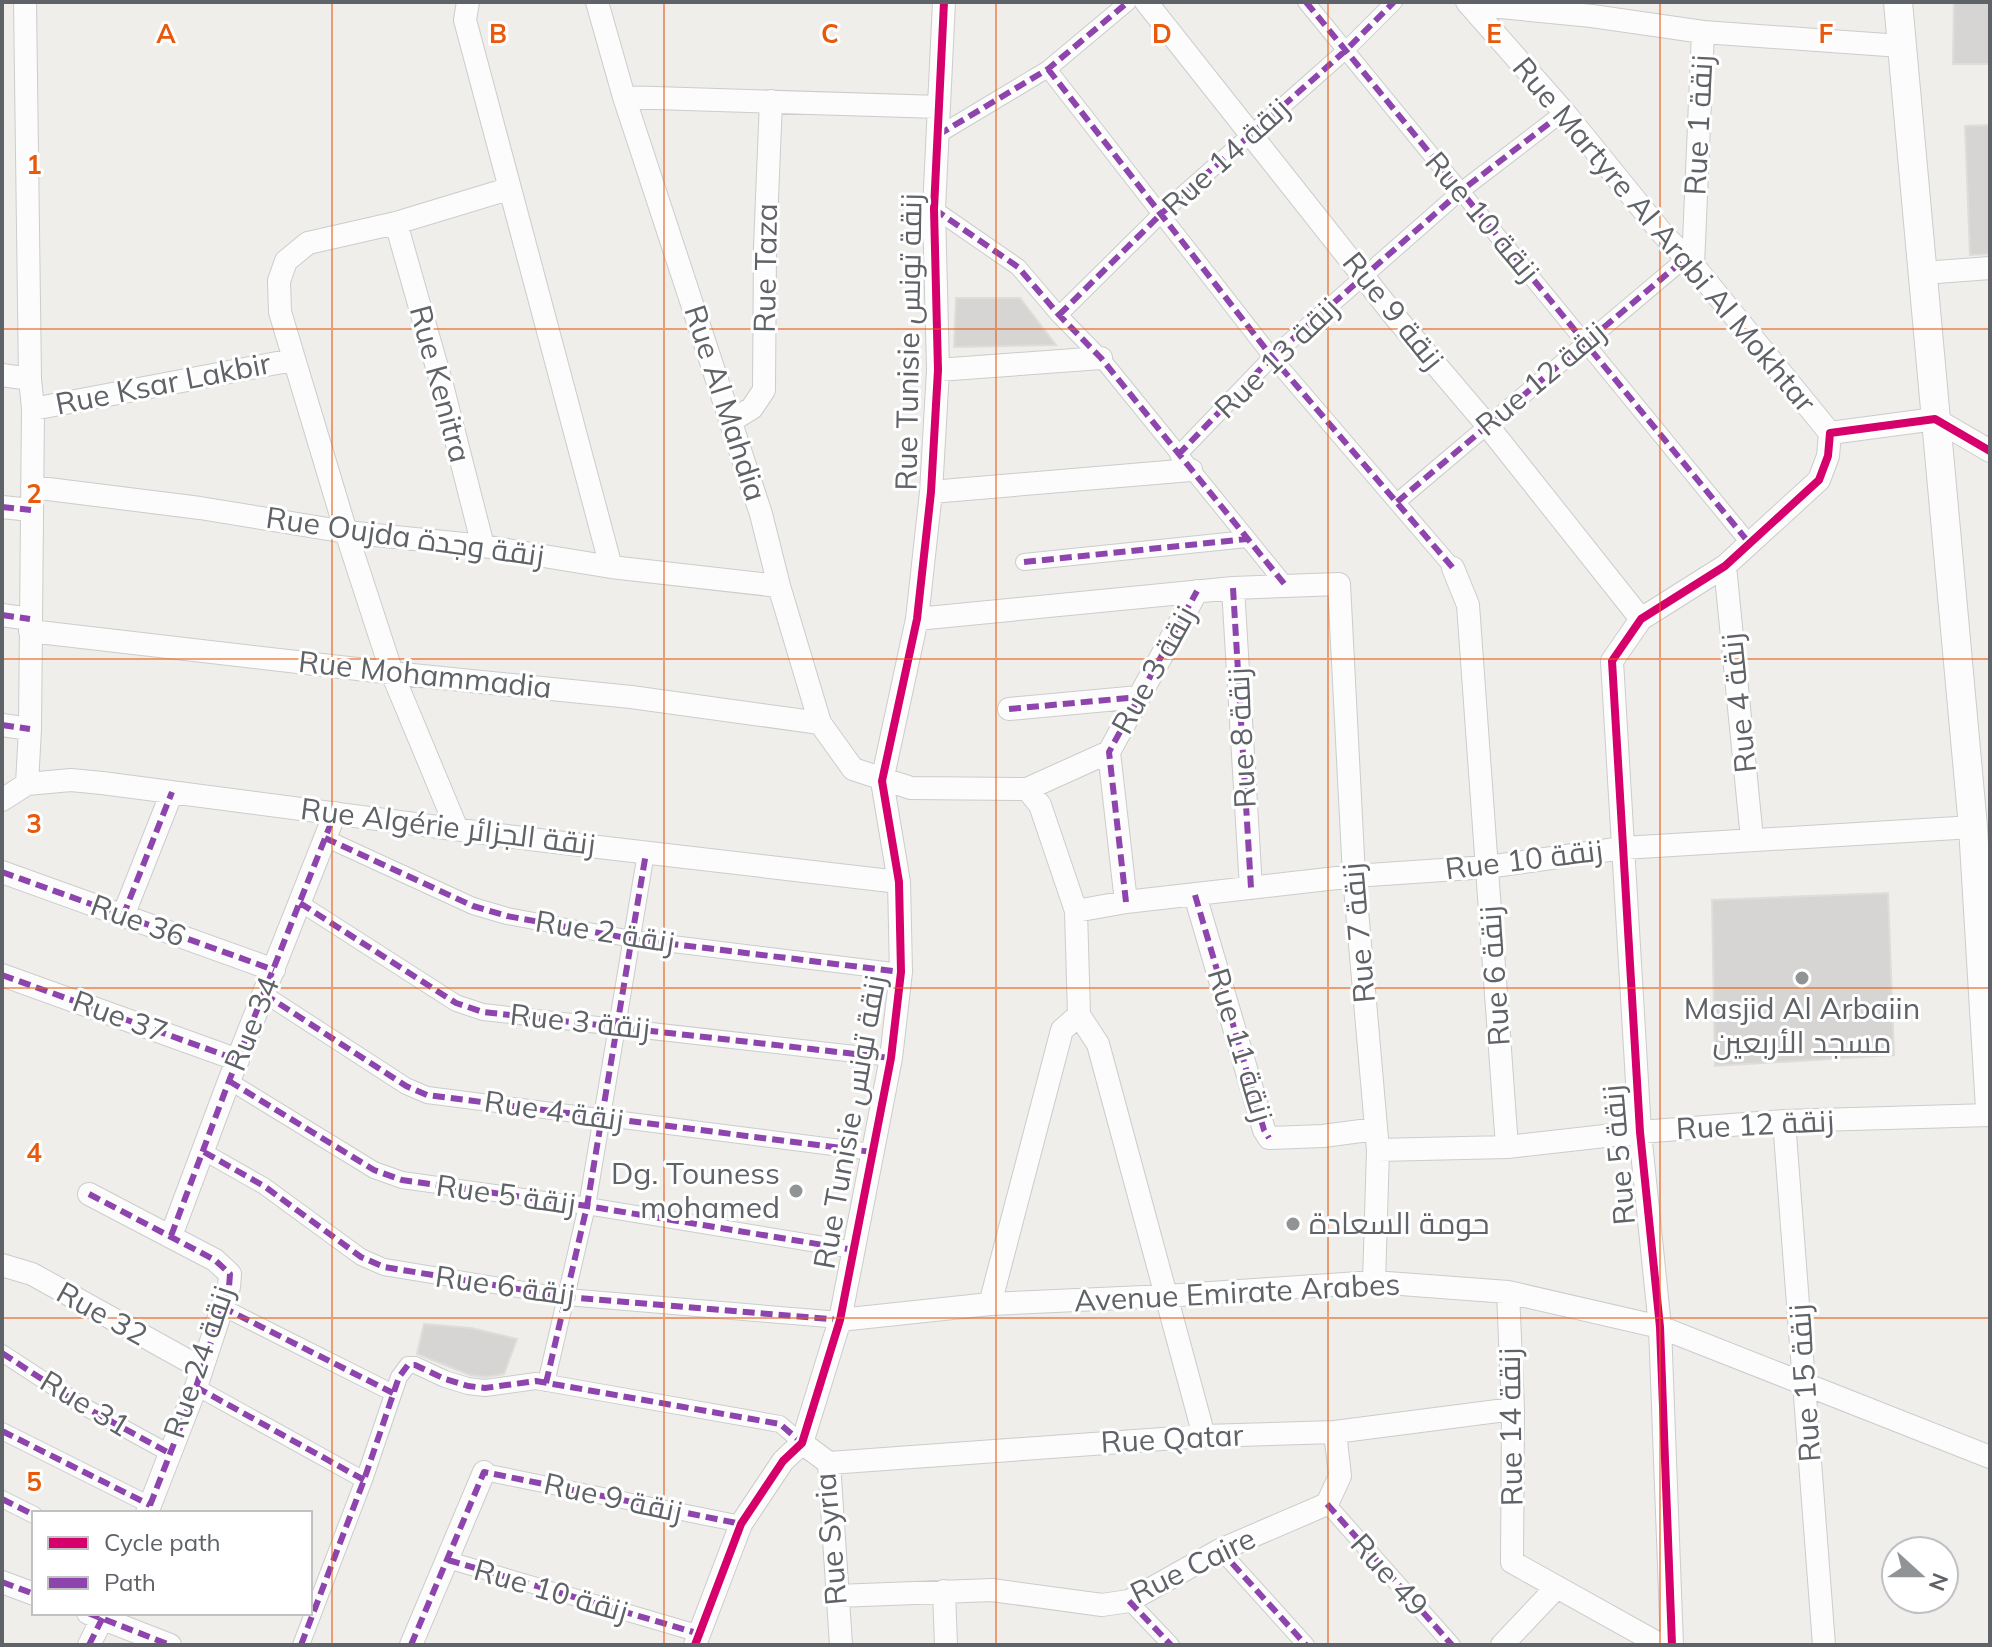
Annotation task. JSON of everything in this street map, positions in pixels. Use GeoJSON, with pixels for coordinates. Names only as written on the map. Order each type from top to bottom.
{"type":"FeatureCollection","features":[{"type":"Feature","properties":{"kind":"street"},"geometry":{"type":"LineString","coordinates":[[25,2],[30,379],[33,409],[27,784]]}},
{"type":"Feature","properties":{"kind":"street"},"geometry":{"type":"LineString","coordinates":[[468,2],[465,20],[611,567]]}},
{"type":"Feature","properties":{"kind":"street","name":"Rue Al Mahdia"},"geometry":{"type":"LineString","coordinates":[[597,2],[624,97],[761,514],[820,723],[853,769],[882,781]]}},
{"type":"Feature","properties":{"kind":"street","name":"Rue Tunisie زنقة تونس"},"geometry":{"type":"LineString","coordinates":[[698,1640],[741,1524],[783,1461],[802,1443],[840,1320],[891,1058],[901,972],[899,882],[882,781],[917,619],[931,492],[938,370],[934,209],[944,2]]}},
{"type":"Feature","properties":{"kind":"street"},"geometry":{"type":"LineString","coordinates":[[938,135],[1048,69],[1128,2]]}},
{"type":"Feature","properties":{"kind":"street","name":"Rue 9 زنقة"},"geometry":{"type":"LineString","coordinates":[[1146,2],[1641,619]]}},
{"type":"Feature","properties":{"kind":"street","name":"Rue 10 زنقة"},"geometry":{"type":"LineString","coordinates":[[1306,2],[1750,544]]}},
{"type":"Feature","properties":{"kind":"street","name":"Rue 14 زنقة"},"geometry":{"type":"LineString","coordinates":[[1059,315],[1162,213],[1345,51],[1394,2]]}},
{"type":"Feature","properties":{"kind":"street"},"geometry":{"type":"LineString","coordinates":[[1898,2],[1973,827],[1990,1112]]}},
{"type":"Feature","properties":{"kind":"street","name":"Rue 1 زنقة"},"geometry":{"type":"LineString","coordinates":[[1468,3],[1703,32],[1901,46]]}},
{"type":"Feature","properties":{"kind":"street","name":"Rue Martyre Al Arabi Al Mokhtar"},"geometry":{"type":"LineString","coordinates":[[1468,3],[1564,112],[1830,433]]}},
{"type":"Feature","properties":{"kind":"street","name":"Rue 1 زنقة"},"geometry":{"type":"LineString","coordinates":[[1689,262],[1703,32]]}},
{"type":"Feature","properties":{"kind":"street"},"geometry":{"type":"LineString","coordinates":[[1048,69],[1272,357],[1453,568]]}},
{"type":"Feature","properties":{"kind":"street"},"geometry":{"type":"LineString","coordinates":[[624,97],[939,107]]}},
{"type":"Feature","properties":{"kind":"street","name":"Rue Taza"},"geometry":{"type":"LineString","coordinates":[[731,421],[752,408],[764,390],[765,247],[771,101]]}},
{"type":"Feature","properties":{"kind":"street","name":"Rue 13 زنقة"},"geometry":{"type":"LineString","coordinates":[[1184,463],[1272,357],[1461,191],[1564,112]]}},
{"type":"Feature","properties":{"kind":"street"},"geometry":{"type":"LineString","coordinates":[[457,829],[392,673],[346,532],[280,312],[279,281],[286,261],[308,243],[396,223],[508,189]]}},
{"type":"Feature","properties":{"kind":"street"},"geometry":{"type":"LineString","coordinates":[[934,209],[1018,267],[1101,358],[1286,586]]}},
{"type":"Feature","properties":{"kind":"street","name":"Rue Kenitra"},"geometry":{"type":"LineString","coordinates":[[396,223],[483,546]]}},
{"type":"Feature","properties":{"kind":"street","name":"Rue 12 زنقة"},"geometry":{"type":"LineString","coordinates":[[1397,502],[1585,341],[1689,262]]}},
{"type":"Feature","properties":{"kind":"street"},"geometry":{"type":"LineString","coordinates":[[1923,273],[1990,268]]}},
{"type":"Feature","properties":{"kind":"street"},"geometry":{"type":"LineString","coordinates":[[938,370],[1101,358]]}},
{"type":"Feature","properties":{"kind":"street","name":"Rue Ksar Lakbir"},"geometry":{"type":"LineString","coordinates":[[33,409],[293,360]]}},
{"type":"Feature","properties":{"kind":"street"},"geometry":{"type":"LineString","coordinates":[[2,375],[30,379]]}},
{"type":"Feature","properties":{"kind":"street"},"geometry":{"type":"LineString","coordinates":[[1641,619],[1725,566],[1819,480],[1828,456],[1830,433],[1935,419],[1990,451]]}},
{"type":"Feature","properties":{"kind":"street"},"geometry":{"type":"LineString","coordinates":[[931,492],[1184,463]]}},
{"type":"Feature","properties":{"kind":"street","name":"Rue Oujda زنقة وجدة"},"geometry":{"type":"LineString","coordinates":[[32,487],[200,508],[346,532],[483,546],[611,567],[779,586]]}},
{"type":"Feature","properties":{"kind":"street"},"geometry":{"type":"LineString","coordinates":[[2,507],[31,510]]}},
{"type":"Feature","properties":{"kind":"street"},"geometry":{"type":"LineString","coordinates":[[1024,562],[1247,539]]}},
{"type":"Feature","properties":{"kind":"street","name":"Rue 4 زنقة"},"geometry":{"type":"LineString","coordinates":[[1725,566],[1752,839]]}},
{"type":"Feature","properties":{"kind":"street","name":"Rue 6 زنقة"},"geometry":{"type":"LineString","coordinates":[[1453,568],[1468,605],[1507,1147]]}},
{"type":"Feature","properties":{"kind":"street","name":"Rue 7 زنقة"},"geometry":{"type":"LineString","coordinates":[[1286,586],[1339,584],[1354,876],[1377,1140],[1374,1282]]}},
{"type":"Feature","properties":{"kind":"street"},"geometry":{"type":"LineString","coordinates":[[917,619],[1197,591],[1286,586]]}},
{"type":"Feature","properties":{"kind":"street","name":"Rue 8 زنقة"},"geometry":{"type":"LineString","coordinates":[[1233,588],[1251,888]]}},
{"type":"Feature","properties":{"kind":"street","name":"Rue 3 زنقة"},"geometry":{"type":"LineString","coordinates":[[882,781],[911,788],[1027,789],[1109,752],[1197,591]]}},
{"type":"Feature","properties":{"kind":"street"},"geometry":{"type":"LineString","coordinates":[[2,615],[30,625]]}},
{"type":"Feature","properties":{"kind":"street","name":"Rue 5 زنقة"},"geometry":{"type":"LineString","coordinates":[[1641,619],[1612,661],[1640,1132],[1660,1327],[1672,1645]]}},
{"type":"Feature","properties":{"kind":"street","name":"Rue Mohammadia"},"geometry":{"type":"LineString","coordinates":[[30,625],[392,673],[631,697],[820,723]]}},
{"type":"Feature","properties":{"kind":"street"},"geometry":{"type":"LineString","coordinates":[[1009,709],[1139,697]]}},
{"type":"Feature","properties":{"kind":"street"},"geometry":{"type":"LineString","coordinates":[[2,725],[30,729]]}},
{"type":"Feature","properties":{"kind":"street"},"geometry":{"type":"LineString","coordinates":[[1109,752],[1126,902]]}},
{"type":"Feature","properties":{"kind":"street","name":"Rue Algérie زنقة الجزائر"},"geometry":{"type":"LineString","coordinates":[[2,800],[27,784],[71,780],[899,882]]}},
{"type":"Feature","properties":{"kind":"street"},"geometry":{"type":"LineString","coordinates":[[1027,789],[1040,805],[1076,911],[1079,1015],[1098,1044],[1204,1436]]}},
{"type":"Feature","properties":{"kind":"street"},"geometry":{"type":"LineString","coordinates":[[123,916],[172,792]]}},
{"type":"Feature","properties":{"kind":"street","name":"Rue 34"},"geometry":{"type":"LineString","coordinates":[[171,1236],[335,813]]}},
{"type":"Feature","properties":{"kind":"street","name":"Rue 10 زنقة"},"geometry":{"type":"LineString","coordinates":[[1076,911],[1126,902],[1354,876],[1487,867],[1623,848],[1973,827]]}},
{"type":"Feature","properties":{"kind":"street","name":"Rue 2 زنقة"},"geometry":{"type":"LineString","coordinates":[[325,838],[473,906],[507,916],[632,939],[901,972]]}},
{"type":"Feature","properties":{"kind":"street"},"geometry":{"type":"LineString","coordinates":[[546,1383],[587,1206],[646,853]]}},
{"type":"Feature","properties":{"kind":"street","name":"Rue 36"},"geometry":{"type":"LineString","coordinates":[[2,872],[274,970]]}},
{"type":"Feature","properties":{"kind":"street","name":"Rue 11 زنقة"},"geometry":{"type":"LineString","coordinates":[[1195,895],[1264,1130],[1269,1138],[1323,1136],[1377,1140]]}},
{"type":"Feature","properties":{"kind":"street","name":"Rue 3 زنقة"},"geometry":{"type":"LineString","coordinates":[[300,903],[456,1003],[483,1012],[891,1058]]}},
{"type":"Feature","properties":{"kind":"street","name":"Rue 37"},"geometry":{"type":"LineString","coordinates":[[2,975],[238,1060]]}},
{"type":"Feature","properties":{"kind":"street","name":"Rue 4 زنقة"},"geometry":{"type":"LineString","coordinates":[[264,994],[418,1092],[872,1152]]}},
{"type":"Feature","properties":{"kind":"street"},"geometry":{"type":"LineString","coordinates":[[990,1304],[1062,1030],[1079,1015]]}},
{"type":"Feature","properties":{"kind":"street","name":"Rue 5 زنقة"},"geometry":{"type":"LineString","coordinates":[[229,1081],[387,1176],[854,1250]]}},
{"type":"Feature","properties":{"kind":"street","name":"Rue 12 زنقة"},"geometry":{"type":"LineString","coordinates":[[1377,1140],[1507,1147],[1640,1132],[1784,1121],[1990,1112]]}},
{"type":"Feature","properties":{"kind":"street","name":"Rue 15 زنقة"},"geometry":{"type":"LineString","coordinates":[[1784,1121],[1824,1645]]}},
{"type":"Feature","properties":{"kind":"street","name":"Rue 6 زنقة"},"geometry":{"type":"LineString","coordinates":[[204,1152],[264,1186],[369,1262],[404,1271],[567,1297],[840,1320]]}},
{"type":"Feature","properties":{"kind":"street","name":"Rue 24 زنقة"},"geometry":{"type":"LineString","coordinates":[[89,1194],[215,1260],[229,1272],[229,1287],[148,1509]]}},
{"type":"Feature","properties":{"kind":"street","name":"Rue 32"},"geometry":{"type":"LineString","coordinates":[[2,1265],[32,1274],[198,1377]]}},
{"type":"Feature","properties":{"kind":"street","name":"Avenue Emirate Arabes"},"geometry":{"type":"LineString","coordinates":[[840,1320],[990,1304],[1374,1282],[1508,1292],[1660,1327],[1990,1457]]}},
{"type":"Feature","properties":{"kind":"street","name":"Rue 14 زنقة"},"geometry":{"type":"LineString","coordinates":[[1508,1292],[1513,1409],[1512,1562],[1557,1587]]}},
{"type":"Feature","properties":{"kind":"street"},"geometry":{"type":"LineString","coordinates":[[222,1307],[393,1393]]}},
{"type":"Feature","properties":{"kind":"street","name":"Rue 31"},"geometry":{"type":"LineString","coordinates":[[2,1353],[83,1406],[169,1453]]}},
{"type":"Feature","properties":{"kind":"street"},"geometry":{"type":"LineString","coordinates":[[314,1596],[364,1480],[402,1370],[412,1364],[457,1383],[477,1387],[519,1381],[546,1383],[780,1424],[802,1443]]}},
{"type":"Feature","properties":{"kind":"street"},"geometry":{"type":"LineString","coordinates":[[198,1377],[364,1480]]}},
{"type":"Feature","properties":{"kind":"street","name":"Rue Qatar"},"geometry":{"type":"LineString","coordinates":[[829,1463],[1204,1436],[1335,1432],[1513,1409]]}},
{"type":"Feature","properties":{"kind":"street"},"geometry":{"type":"LineString","coordinates":[[2,1431],[148,1509]]}},
{"type":"Feature","properties":{"kind":"street"},"geometry":{"type":"LineString","coordinates":[[1327,1504],[1340,1476],[1335,1432]]}},
{"type":"Feature","properties":{"kind":"street","name":"Rue Syria"},"geometry":{"type":"LineString","coordinates":[[802,1443],[829,1463],[841,1645]]}},
{"type":"Feature","properties":{"kind":"street"},"geometry":{"type":"LineString","coordinates":[[411,1645],[484,1472]]}},
{"type":"Feature","properties":{"kind":"street","name":"Rue 9 زنقة"},"geometry":{"type":"LineString","coordinates":[[484,1472],[741,1524]]}},
{"type":"Feature","properties":{"kind":"street"},"geometry":{"type":"LineString","coordinates":[[2,1499],[32,1514]]}},
{"type":"Feature","properties":{"kind":"street","name":"Rue Caire"},"geometry":{"type":"LineString","coordinates":[[837,1596],[992,1590],[1102,1605],[1129,1601],[1220,1550],[1327,1504]]}},
{"type":"Feature","properties":{"kind":"street","name":"Rue 49"},"geometry":{"type":"LineString","coordinates":[[1327,1504],[1452,1645]]}},
{"type":"Feature","properties":{"kind":"street"},"geometry":{"type":"LineString","coordinates":[[1220,1550],[1306,1645]]}},
{"type":"Feature","properties":{"kind":"street","name":"Rue 10 زنقة"},"geometry":{"type":"LineString","coordinates":[[448,1560],[698,1640]]}},
{"type":"Feature","properties":{"kind":"street"},"geometry":{"type":"LineString","coordinates":[[2,1582],[32,1593]]}},
{"type":"Feature","properties":{"kind":"street"},"geometry":{"type":"LineString","coordinates":[[1502,1645],[1557,1587],[1661,1645]]}},
{"type":"Feature","properties":{"kind":"street"},"geometry":{"type":"LineString","coordinates":[[944,1591],[946,1645]]}},
{"type":"Feature","properties":{"kind":"street"},"geometry":{"type":"LineString","coordinates":[[1129,1601],[1171,1645]]}},
{"type":"Feature","properties":{"kind":"street"},"geometry":{"type":"LineString","coordinates":[[89,1645],[98,1615],[170,1645]]}},
{"type":"Feature","properties":{"kind":"street"},"geometry":{"type":"LineString","coordinates":[[301,1645],[309,1615]]}},
{"type":"Feature","properties":{"kind":"building"},"geometry":{"type":"Polygon","coordinates":[[[1954,2],[1990,2],[1990,64],[1953,64],[1954,2]]]}},
{"type":"Feature","properties":{"kind":"building"},"geometry":{"type":"Polygon","coordinates":[[[1990,125],[1990,254],[1970,255],[1965,126],[1990,125]]]}},
{"type":"Feature","properties":{"kind":"building"},"geometry":{"type":"Polygon","coordinates":[[[956,298],[1020,298],[1056,345],[954,347],[956,298]]]}},
{"type":"Feature","properties":{"kind":"building","name":"Masjid Al Arbaiin مسجد الأربعين"},"geometry":{"type":"Polygon","coordinates":[[[1888,893],[1894,1055],[1715,1066],[1712,900],[1888,893]]]}},
{"type":"Feature","properties":{"kind":"building"},"geometry":{"type":"Polygon","coordinates":[[[424,1324],[471,1328],[517,1339],[504,1374],[485,1377],[470,1375],[417,1354],[424,1324]]]}},
{"type":"Feature","properties":{"kind":"marked path"},"geometry":{"type":"LineString","coordinates":[[938,135],[1048,69],[1128,2]]}},
{"type":"Feature","properties":{"kind":"marked path"},"geometry":{"type":"LineString","coordinates":[[1306,2],[1750,544]]}},
{"type":"Feature","properties":{"kind":"marked path"},"geometry":{"type":"LineString","coordinates":[[1059,315],[1162,213],[1345,51],[1394,2]]}},
{"type":"Feature","properties":{"kind":"marked path"},"geometry":{"type":"LineString","coordinates":[[1048,69],[1272,357],[1453,568]]}},
{"type":"Feature","properties":{"kind":"marked path"},"geometry":{"type":"LineString","coordinates":[[1178,455],[1272,357],[1461,191],[1564,112]]}},
{"type":"Feature","properties":{"kind":"marked path"},"geometry":{"type":"LineString","coordinates":[[934,209],[1018,267],[1101,358],[1286,586]]}},
{"type":"Feature","properties":{"kind":"marked path"},"geometry":{"type":"LineString","coordinates":[[1397,502],[1686,258]]}},
{"type":"Feature","properties":{"kind":"marked path"},"geometry":{"type":"LineString","coordinates":[[2,507],[31,510]]}},
{"type":"Feature","properties":{"kind":"marked path"},"geometry":{"type":"LineString","coordinates":[[1024,562],[1247,539]]}},
{"type":"Feature","properties":{"kind":"marked path"},"geometry":{"type":"LineString","coordinates":[[1233,588],[1251,888]]}},
{"type":"Feature","properties":{"kind":"marked path"},"geometry":{"type":"LineString","coordinates":[[1126,902],[1109,752],[1197,591]]}},
{"type":"Feature","properties":{"kind":"marked path"},"geometry":{"type":"LineString","coordinates":[[2,615],[30,619]]}},
{"type":"Feature","properties":{"kind":"marked path"},"geometry":{"type":"LineString","coordinates":[[1009,709],[1139,697]]}},
{"type":"Feature","properties":{"kind":"marked path"},"geometry":{"type":"LineString","coordinates":[[2,725],[30,729]]}},
{"type":"Feature","properties":{"kind":"marked path"},"geometry":{"type":"LineString","coordinates":[[123,916],[172,792]]}},
{"type":"Feature","properties":{"kind":"marked path"},"geometry":{"type":"LineString","coordinates":[[171,1236],[335,813]]}},
{"type":"Feature","properties":{"kind":"marked path"},"geometry":{"type":"LineString","coordinates":[[325,838],[473,906],[507,916],[632,939],[901,972]]}},
{"type":"Feature","properties":{"kind":"marked path"},"geometry":{"type":"LineString","coordinates":[[546,1383],[587,1206],[646,853]]}},
{"type":"Feature","properties":{"kind":"marked path"},"geometry":{"type":"LineString","coordinates":[[2,872],[274,970]]}},
{"type":"Feature","properties":{"kind":"marked path"},"geometry":{"type":"LineString","coordinates":[[1195,895],[1264,1130],[1269,1138]]}},
{"type":"Feature","properties":{"kind":"marked path"},"geometry":{"type":"LineString","coordinates":[[300,903],[456,1003],[483,1012],[891,1058]]}},
{"type":"Feature","properties":{"kind":"marked path"},"geometry":{"type":"LineString","coordinates":[[2,975],[238,1060]]}},
{"type":"Feature","properties":{"kind":"marked path"},"geometry":{"type":"LineString","coordinates":[[264,994],[406,1086],[427,1095],[872,1152]]}},
{"type":"Feature","properties":{"kind":"marked path"},"geometry":{"type":"LineString","coordinates":[[229,1081],[374,1170],[402,1180],[587,1206],[854,1250]]}},
{"type":"Feature","properties":{"kind":"marked path"},"geometry":{"type":"LineString","coordinates":[[204,1152],[264,1186],[361,1257],[384,1267],[567,1297],[840,1320]]}},
{"type":"Feature","properties":{"kind":"marked path"},"geometry":{"type":"LineString","coordinates":[[89,1194],[215,1260],[230,1274],[229,1287],[196,1387],[148,1511]]}},
{"type":"Feature","properties":{"kind":"marked path"},"geometry":{"type":"LineString","coordinates":[[222,1307],[393,1393]]}},
{"type":"Feature","properties":{"kind":"marked path"},"geometry":{"type":"LineString","coordinates":[[2,1353],[83,1406],[169,1453]]}},
{"type":"Feature","properties":{"kind":"marked path"},"geometry":{"type":"LineString","coordinates":[[301,1645],[364,1480],[399,1377],[408,1365],[468,1386],[485,1388],[536,1381],[780,1424],[802,1443]]}},
{"type":"Feature","properties":{"kind":"marked path"},"geometry":{"type":"LineString","coordinates":[[196,1387],[364,1480]]}},
{"type":"Feature","properties":{"kind":"marked path"},"geometry":{"type":"LineString","coordinates":[[2,1431],[150,1505]]}},
{"type":"Feature","properties":{"kind":"marked path"},"geometry":{"type":"LineString","coordinates":[[411,1645],[484,1472],[741,1524]]}},
{"type":"Feature","properties":{"kind":"marked path"},"geometry":{"type":"LineString","coordinates":[[2,1499],[32,1514]]}},
{"type":"Feature","properties":{"kind":"marked path"},"geometry":{"type":"LineString","coordinates":[[1327,1504],[1452,1645]]}},
{"type":"Feature","properties":{"kind":"marked path"},"geometry":{"type":"LineString","coordinates":[[1220,1550],[1306,1645]]}},
{"type":"Feature","properties":{"kind":"marked path"},"geometry":{"type":"LineString","coordinates":[[448,1560],[700,1634]]}},
{"type":"Feature","properties":{"kind":"marked path"},"geometry":{"type":"LineString","coordinates":[[2,1582],[32,1593]]}},
{"type":"Feature","properties":{"kind":"marked path"},"geometry":{"type":"LineString","coordinates":[[1129,1601],[1171,1645]]}},
{"type":"Feature","properties":{"kind":"marked path"},"geometry":{"type":"LineString","coordinates":[[93,1615],[170,1645]]}},
{"type":"Feature","properties":{"kind":"marked path"},"geometry":{"type":"LineString","coordinates":[[89,1645],[104,1615]]}},
{"type":"Feature","properties":{"kind":"cycle path"},"geometry":{"type":"LineString","coordinates":[[695,1645],[741,1524],[783,1461],[802,1443],[840,1320],[891,1058],[901,972],[899,882],[882,781],[917,619],[931,492],[938,370],[934,209],[944,2]]}},
{"type":"Feature","properties":{"kind":"cycle path"},"geometry":{"type":"LineString","coordinates":[[1672,1645],[1660,1327],[1640,1132],[1612,661],[1641,619],[1725,566],[1819,480],[1828,456],[1830,433],[1935,419],[1990,451]]}},
{"type":"Feature","properties":{"kind":"place","name":"Masjid Al Arbaiin مسجد الأربعين"},"geometry":{"type":"Point","coordinates":[1802,978]}},
{"type":"Feature","properties":{"kind":"place","name":"Dg. Touness mohamed"},"geometry":{"type":"Point","coordinates":[796,1191]}},
{"type":"Feature","properties":{"kind":"place","name":"حومة السعادة"},"geometry":{"type":"Point","coordinates":[1293,1224]}}]}
